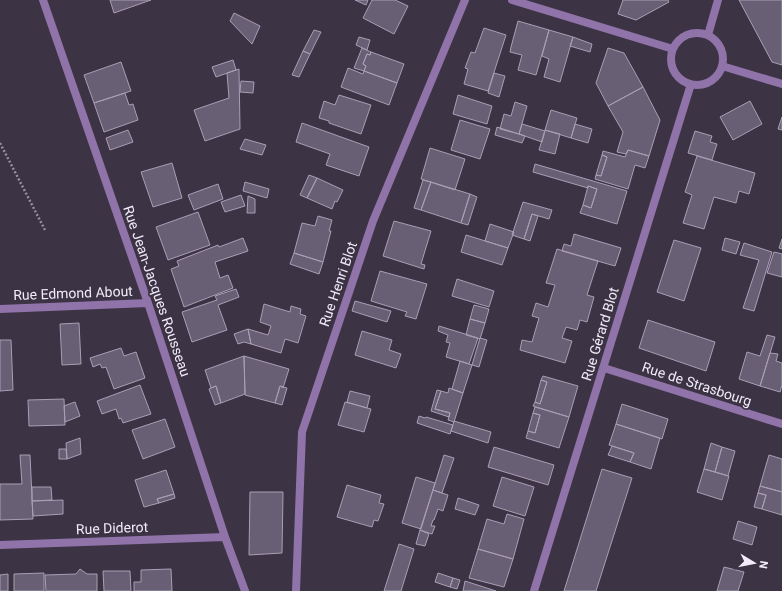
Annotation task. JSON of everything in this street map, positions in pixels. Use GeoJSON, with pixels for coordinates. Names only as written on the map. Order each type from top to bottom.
{"type":"FeatureCollection","features":[{"type":"Feature","properties":{"kind":"street","name":"Rue Jean-Jacques Rousseau"},"geometry":{"type":"LineString","coordinates":[[43,0],[148,303],[225,537],[245,591]]}},
{"type":"Feature","properties":{"kind":"street","name":"Rue Henri Blot"},"geometry":{"type":"LineString","coordinates":[[296,591],[302,432],[373,221],[465,0]]}},
{"type":"Feature","properties":{"kind":"street"},"geometry":{"type":"LineString","coordinates":[[512,0],[673,49]]}},
{"type":"Feature","properties":{"kind":"street"},"geometry":{"type":"LineString","coordinates":[[708,35],[718,0]]}},
{"type":"Feature","properties":{"kind":"street"},"geometry":{"type":"LineString","coordinates":[[700,33],[708,35],[714,39],[722,51],[722,66],[716,76],[706,83],[691,84],[683,80],[672,67],[673,49],[677,42],[683,37],[700,33]]}},
{"type":"Feature","properties":{"kind":"street"},"geometry":{"type":"LineString","coordinates":[[722,66],[782,84]]}},
{"type":"Feature","properties":{"kind":"street","name":"Rue Gérard Blot"},"geometry":{"type":"LineString","coordinates":[[534,591],[691,84]]}},
{"type":"Feature","properties":{"kind":"street","name":"Rue Edmond About"},"geometry":{"type":"LineString","coordinates":[[0,309],[148,303]]}},
{"type":"Feature","properties":{"kind":"street","name":"Rue de Strasbourg"},"geometry":{"type":"LineString","coordinates":[[604,368],[782,424]]}},
{"type":"Feature","properties":{"kind":"street","name":"Rue Diderot"},"geometry":{"type":"LineString","coordinates":[[0,545],[225,537]]}},
{"type":"Feature","properties":{"kind":"path"},"geometry":{"type":"LineString","coordinates":[[0,144],[44,230]]}},
{"type":"Feature","properties":{"kind":"building"},"geometry":{"type":"Polygon","coordinates":[[[110,0],[151,0],[114,13],[110,0]]]}},
{"type":"Feature","properties":{"kind":"building"},"geometry":{"type":"Polygon","coordinates":[[[355,0],[368,0],[366,5],[355,0]]]}},
{"type":"Feature","properties":{"kind":"building"},"geometry":{"type":"Polygon","coordinates":[[[372,0],[395,0],[408,6],[394,34],[363,18],[372,0]]]}},
{"type":"Feature","properties":{"kind":"building"},"geometry":{"type":"Polygon","coordinates":[[[623,0],[668,0],[669,2],[636,20],[618,14],[623,0]]]}},
{"type":"Feature","properties":{"kind":"building"},"geometry":{"type":"Polygon","coordinates":[[[739,0],[782,0],[782,65],[772,62],[739,0]]]}},
{"type":"Feature","properties":{"kind":"building"},"geometry":{"type":"Polygon","coordinates":[[[234,13],[260,26],[252,44],[230,21],[234,13]]]}},
{"type":"Feature","properties":{"kind":"building"},"geometry":{"type":"Polygon","coordinates":[[[518,21],[549,30],[536,75],[518,70],[522,55],[510,52],[518,21]]]}},
{"type":"Feature","properties":{"kind":"building"},"geometry":{"type":"Polygon","coordinates":[[[484,28],[506,35],[488,91],[464,84],[468,69],[465,68],[471,52],[475,53],[484,28]]]}},
{"type":"Feature","properties":{"kind":"building"},"geometry":{"type":"Polygon","coordinates":[[[314,30],[321,32],[310,54],[303,51],[314,30]]]}},
{"type":"Feature","properties":{"kind":"building"},"geometry":{"type":"Polygon","coordinates":[[[549,30],[573,37],[560,82],[544,77],[549,59],[542,56],[549,30]]]}},
{"type":"Feature","properties":{"kind":"building"},"geometry":{"type":"Polygon","coordinates":[[[359,37],[370,40],[367,50],[356,45],[359,37]]]}},
{"type":"Feature","properties":{"kind":"building"},"geometry":{"type":"Polygon","coordinates":[[[573,37],[592,44],[590,52],[570,46],[573,37]]]}},
{"type":"Feature","properties":{"kind":"building"},"geometry":{"type":"Polygon","coordinates":[[[362,48],[371,52],[370,55],[367,54],[363,64],[366,66],[364,71],[354,68],[362,48]]]}},
{"type":"Feature","properties":{"kind":"building"},"geometry":{"type":"Polygon","coordinates":[[[608,48],[624,53],[643,87],[608,106],[596,83],[608,48]]]}},
{"type":"Feature","properties":{"kind":"building"},"geometry":{"type":"Polygon","coordinates":[[[303,51],[310,54],[299,77],[292,75],[303,51]]]}},
{"type":"Feature","properties":{"kind":"building"},"geometry":{"type":"Polygon","coordinates":[[[371,52],[404,64],[397,83],[364,71],[366,66],[363,64],[367,54],[370,55],[371,52]]]}},
{"type":"Feature","properties":{"kind":"building"},"geometry":{"type":"Polygon","coordinates":[[[233,60],[236,70],[216,77],[212,67],[233,60]]]}},
{"type":"Feature","properties":{"kind":"building"},"geometry":{"type":"Polygon","coordinates":[[[121,62],[131,91],[94,103],[84,75],[121,62]]]}},
{"type":"Feature","properties":{"kind":"building"},"geometry":{"type":"Polygon","coordinates":[[[348,68],[363,74],[364,71],[397,83],[389,105],[341,87],[348,68]]]}},
{"type":"Feature","properties":{"kind":"building"},"geometry":{"type":"Polygon","coordinates":[[[239,69],[240,129],[205,141],[194,110],[229,98],[227,73],[239,69]]]}},
{"type":"Feature","properties":{"kind":"building"},"geometry":{"type":"Polygon","coordinates":[[[494,73],[505,76],[499,97],[488,93],[494,73]]]}},
{"type":"Feature","properties":{"kind":"building"},"geometry":{"type":"Polygon","coordinates":[[[241,81],[254,82],[253,93],[240,92],[241,81]]]}},
{"type":"Feature","properties":{"kind":"building"},"geometry":{"type":"Polygon","coordinates":[[[643,87],[660,120],[649,156],[628,150],[626,154],[617,152],[623,132],[608,106],[643,87]]]}},
{"type":"Feature","properties":{"kind":"building"},"geometry":{"type":"Polygon","coordinates":[[[125,93],[129,105],[133,104],[138,120],[104,132],[94,103],[125,93]]]}},
{"type":"Feature","properties":{"kind":"building"},"geometry":{"type":"Polygon","coordinates":[[[339,95],[371,105],[361,134],[319,118],[324,101],[335,105],[339,95]]]}},
{"type":"Feature","properties":{"kind":"building"},"geometry":{"type":"Polygon","coordinates":[[[458,95],[492,106],[487,124],[453,114],[458,95]]]}},
{"type":"Feature","properties":{"kind":"building"},"geometry":{"type":"Polygon","coordinates":[[[750,101],[762,124],[733,140],[720,117],[750,101]]]}},
{"type":"Feature","properties":{"kind":"building"},"geometry":{"type":"Polygon","coordinates":[[[515,102],[527,106],[519,134],[500,129],[504,114],[511,116],[515,102]]]}},
{"type":"Feature","properties":{"kind":"building"},"geometry":{"type":"Polygon","coordinates":[[[551,110],[577,118],[571,138],[545,130],[551,110]]]}},
{"type":"Feature","properties":{"kind":"building"},"geometry":{"type":"Polygon","coordinates":[[[782,117],[782,130],[778,129],[782,117]]]}},
{"type":"Feature","properties":{"kind":"building"},"geometry":{"type":"Polygon","coordinates":[[[460,120],[490,129],[480,159],[451,150],[460,120]]]}},
{"type":"Feature","properties":{"kind":"building"},"geometry":{"type":"Polygon","coordinates":[[[302,123],[369,147],[359,176],[326,165],[330,154],[296,142],[302,123]]]}},
{"type":"Feature","properties":{"kind":"building"},"geometry":{"type":"Polygon","coordinates":[[[522,124],[545,131],[542,142],[519,134],[522,124]]]}},
{"type":"Feature","properties":{"kind":"building"},"geometry":{"type":"Polygon","coordinates":[[[575,124],[592,129],[588,143],[571,138],[575,124]]]}},
{"type":"Feature","properties":{"kind":"building"},"geometry":{"type":"Polygon","coordinates":[[[497,127],[525,136],[522,143],[495,135],[497,127]]]}},
{"type":"Feature","properties":{"kind":"building"},"geometry":{"type":"Polygon","coordinates":[[[128,130],[133,142],[110,150],[106,138],[128,130]]]}},
{"type":"Feature","properties":{"kind":"building"},"geometry":{"type":"Polygon","coordinates":[[[545,130],[560,134],[555,154],[539,150],[545,130]]]}},
{"type":"Feature","properties":{"kind":"building"},"geometry":{"type":"Polygon","coordinates":[[[695,131],[712,136],[710,142],[717,144],[712,160],[688,153],[695,131]]]}},
{"type":"Feature","properties":{"kind":"building"},"geometry":{"type":"Polygon","coordinates":[[[245,139],[266,145],[262,155],[240,149],[245,139]]]}},
{"type":"Feature","properties":{"kind":"building"},"geometry":{"type":"Polygon","coordinates":[[[430,148],[465,159],[455,190],[421,179],[430,148]]]}},
{"type":"Feature","properties":{"kind":"building"},"geometry":{"type":"Polygon","coordinates":[[[628,150],[649,156],[645,168],[635,165],[628,189],[595,179],[596,175],[601,176],[607,157],[602,155],[603,151],[625,157],[628,150]]]}},
{"type":"Feature","properties":{"kind":"building"},"geometry":{"type":"Polygon","coordinates":[[[602,155],[607,157],[601,176],[596,175],[602,155]]]}},
{"type":"Feature","properties":{"kind":"building"},"geometry":{"type":"Polygon","coordinates":[[[697,156],[755,173],[749,194],[739,191],[736,203],[714,197],[704,229],[683,223],[692,195],[685,192],[697,156]]]}},
{"type":"Feature","properties":{"kind":"building"},"geometry":{"type":"Polygon","coordinates":[[[172,163],[182,198],[153,207],[141,172],[172,163]]]}},
{"type":"Feature","properties":{"kind":"building"},"geometry":{"type":"Polygon","coordinates":[[[535,164],[627,191],[617,224],[580,213],[583,205],[591,208],[597,189],[588,186],[588,188],[533,172],[535,164]]]}},
{"type":"Feature","properties":{"kind":"building"},"geometry":{"type":"Polygon","coordinates":[[[309,175],[317,178],[307,198],[300,195],[309,175]]]}},
{"type":"Feature","properties":{"kind":"building"},"geometry":{"type":"Polygon","coordinates":[[[317,178],[343,190],[337,202],[335,201],[332,209],[307,198],[317,178]]]}},
{"type":"Feature","properties":{"kind":"building"},"geometry":{"type":"Polygon","coordinates":[[[423,180],[431,182],[421,210],[414,208],[423,180]]]}},
{"type":"Feature","properties":{"kind":"building"},"geometry":{"type":"Polygon","coordinates":[[[245,182],[269,189],[267,198],[243,191],[245,182]]]}},
{"type":"Feature","properties":{"kind":"building"},"geometry":{"type":"Polygon","coordinates":[[[431,182],[470,194],[461,223],[421,210],[431,182]]]}},
{"type":"Feature","properties":{"kind":"building"},"geometry":{"type":"Polygon","coordinates":[[[218,184],[223,199],[194,210],[188,195],[218,184]]]}},
{"type":"Feature","properties":{"kind":"building"},"geometry":{"type":"Polygon","coordinates":[[[588,186],[597,189],[591,208],[583,205],[588,186]]]}},
{"type":"Feature","properties":{"kind":"building"},"geometry":{"type":"Polygon","coordinates":[[[470,194],[477,197],[468,225],[461,223],[470,194]]]}},
{"type":"Feature","properties":{"kind":"building"},"geometry":{"type":"Polygon","coordinates":[[[241,195],[245,206],[225,212],[221,202],[241,195]]]}},
{"type":"Feature","properties":{"kind":"building"},"geometry":{"type":"Polygon","coordinates":[[[248,196],[255,199],[255,213],[247,213],[248,196]]]}},
{"type":"Feature","properties":{"kind":"building"},"geometry":{"type":"Polygon","coordinates":[[[523,202],[552,210],[549,219],[532,214],[524,239],[512,235],[523,202]]]}},
{"type":"Feature","properties":{"kind":"building"},"geometry":{"type":"Polygon","coordinates":[[[198,212],[210,245],[168,260],[156,227],[198,212]]]}},
{"type":"Feature","properties":{"kind":"building"},"geometry":{"type":"Polygon","coordinates":[[[532,214],[538,216],[530,241],[524,239],[532,214]]]}},
{"type":"Feature","properties":{"kind":"building"},"geometry":{"type":"Polygon","coordinates":[[[318,216],[332,220],[329,231],[331,231],[323,262],[294,253],[302,223],[315,226],[318,216]]]}},
{"type":"Feature","properties":{"kind":"building"},"geometry":{"type":"Polygon","coordinates":[[[394,221],[431,231],[421,264],[425,265],[424,269],[383,256],[394,221]]]}},
{"type":"Feature","properties":{"kind":"building"},"geometry":{"type":"Polygon","coordinates":[[[490,224],[514,232],[508,248],[485,241],[490,224]]]}},
{"type":"Feature","properties":{"kind":"building"},"geometry":{"type":"Polygon","coordinates":[[[574,234],[621,248],[615,266],[562,251],[564,244],[571,246],[574,234]]]}},
{"type":"Feature","properties":{"kind":"building"},"geometry":{"type":"Polygon","coordinates":[[[466,235],[508,248],[502,265],[461,252],[466,235]]]}},
{"type":"Feature","properties":{"kind":"building"},"geometry":{"type":"Polygon","coordinates":[[[243,238],[248,251],[215,262],[220,278],[228,275],[233,288],[184,307],[171,269],[179,266],[177,261],[218,245],[219,247],[243,238]]]}},
{"type":"Feature","properties":{"kind":"building"},"geometry":{"type":"Polygon","coordinates":[[[725,238],[740,242],[736,254],[722,250],[725,238]]]}},
{"type":"Feature","properties":{"kind":"building"},"geometry":{"type":"Polygon","coordinates":[[[782,239],[782,249],[779,248],[782,239]]]}},
{"type":"Feature","properties":{"kind":"building"},"geometry":{"type":"Polygon","coordinates":[[[674,240],[701,248],[684,301],[657,292],[674,240]]]}},
{"type":"Feature","properties":{"kind":"building"},"geometry":{"type":"Polygon","coordinates":[[[744,243],[772,252],[754,311],[743,308],[759,260],[740,255],[744,243]]]}},
{"type":"Feature","properties":{"kind":"building"},"geometry":{"type":"Polygon","coordinates":[[[557,249],[598,261],[587,295],[594,297],[587,322],[580,320],[577,330],[566,327],[562,338],[572,341],[565,363],[520,350],[522,340],[532,342],[539,318],[532,316],[536,303],[548,307],[555,285],[546,283],[557,249]]]}},
{"type":"Feature","properties":{"kind":"building"},"geometry":{"type":"Polygon","coordinates":[[[774,252],[782,254],[782,277],[767,273],[774,252]]]}},
{"type":"Feature","properties":{"kind":"building"},"geometry":{"type":"Polygon","coordinates":[[[294,253],[323,262],[319,274],[290,264],[294,253]]]}},
{"type":"Feature","properties":{"kind":"building"},"geometry":{"type":"Polygon","coordinates":[[[380,271],[427,284],[416,319],[405,316],[407,312],[371,301],[380,271]]]}},
{"type":"Feature","properties":{"kind":"building"},"geometry":{"type":"Polygon","coordinates":[[[457,279],[494,291],[489,307],[452,296],[457,279]]]}},
{"type":"Feature","properties":{"kind":"building"},"geometry":{"type":"Polygon","coordinates":[[[236,289],[239,297],[218,305],[227,330],[192,342],[182,312],[217,300],[215,296],[236,289]]]}},
{"type":"Feature","properties":{"kind":"building"},"geometry":{"type":"Polygon","coordinates":[[[355,301],[391,311],[387,322],[352,311],[355,301]]]}},
{"type":"Feature","properties":{"kind":"building"},"geometry":{"type":"Polygon","coordinates":[[[264,304],[290,312],[291,306],[301,309],[300,314],[306,316],[298,343],[285,339],[281,353],[251,344],[248,329],[268,335],[271,326],[260,322],[264,304]]]}},
{"type":"Feature","properties":{"kind":"building"},"geometry":{"type":"Polygon","coordinates":[[[474,305],[489,309],[485,323],[470,319],[474,305]]]}},
{"type":"Feature","properties":{"kind":"building"},"geometry":{"type":"Polygon","coordinates":[[[470,319],[485,323],[480,339],[466,335],[470,319]]]}},
{"type":"Feature","properties":{"kind":"building"},"geometry":{"type":"Polygon","coordinates":[[[648,320],[715,342],[706,371],[639,348],[648,320]]]}},
{"type":"Feature","properties":{"kind":"building"},"geometry":{"type":"Polygon","coordinates":[[[79,323],[81,364],[62,365],[60,324],[79,323]]]}},
{"type":"Feature","properties":{"kind":"building"},"geometry":{"type":"Polygon","coordinates":[[[439,326],[478,338],[469,364],[446,357],[450,343],[446,342],[448,335],[438,331],[439,326]]]}},
{"type":"Feature","properties":{"kind":"building"},"geometry":{"type":"Polygon","coordinates":[[[248,329],[251,344],[244,342],[238,344],[234,334],[248,329]]]}},
{"type":"Feature","properties":{"kind":"building"},"geometry":{"type":"Polygon","coordinates":[[[362,331],[392,340],[389,350],[401,354],[396,368],[355,355],[362,331]]]}},
{"type":"Feature","properties":{"kind":"building"},"geometry":{"type":"Polygon","coordinates":[[[767,335],[775,337],[760,386],[739,379],[747,352],[760,356],[767,335]]]}},
{"type":"Feature","properties":{"kind":"building"},"geometry":{"type":"Polygon","coordinates":[[[480,338],[487,340],[479,367],[472,365],[480,338]]]}},
{"type":"Feature","properties":{"kind":"building"},"geometry":{"type":"Polygon","coordinates":[[[0,340],[11,340],[13,390],[0,391],[0,340]]]}},
{"type":"Feature","properties":{"kind":"building"},"geometry":{"type":"Polygon","coordinates":[[[121,348],[124,356],[136,352],[145,378],[114,389],[106,367],[102,368],[100,364],[93,367],[90,358],[121,348]]]}},
{"type":"Feature","properties":{"kind":"building"},"geometry":{"type":"Polygon","coordinates":[[[770,353],[778,354],[776,361],[782,363],[782,385],[780,392],[760,386],[770,353]]]}},
{"type":"Feature","properties":{"kind":"building"},"geometry":{"type":"Polygon","coordinates":[[[244,356],[245,394],[221,403],[216,386],[211,388],[205,370],[244,356]]]}},
{"type":"Feature","properties":{"kind":"building"},"geometry":{"type":"Polygon","coordinates":[[[244,356],[289,369],[283,388],[280,386],[275,403],[245,395],[244,356]]]}},
{"type":"Feature","properties":{"kind":"building"},"geometry":{"type":"Polygon","coordinates":[[[460,361],[472,365],[463,393],[452,389],[460,361]]]}},
{"type":"Feature","properties":{"kind":"building"},"geometry":{"type":"Polygon","coordinates":[[[543,376],[578,386],[569,417],[533,406],[535,402],[540,404],[547,382],[541,380],[543,376]]]}},
{"type":"Feature","properties":{"kind":"building"},"geometry":{"type":"Polygon","coordinates":[[[541,380],[547,382],[540,404],[535,402],[541,380]]]}},
{"type":"Feature","properties":{"kind":"building"},"geometry":{"type":"Polygon","coordinates":[[[140,385],[151,414],[123,423],[121,418],[119,419],[116,409],[102,414],[97,401],[140,385]]]}},
{"type":"Feature","properties":{"kind":"building"},"geometry":{"type":"Polygon","coordinates":[[[216,386],[221,403],[215,405],[209,389],[216,386]]]}},
{"type":"Feature","properties":{"kind":"building"},"geometry":{"type":"Polygon","coordinates":[[[280,386],[287,388],[282,405],[275,403],[280,386]]]}},
{"type":"Feature","properties":{"kind":"building"},"geometry":{"type":"Polygon","coordinates":[[[449,388],[463,393],[454,422],[448,420],[450,413],[435,409],[441,391],[448,393],[449,388]]]}},
{"type":"Feature","properties":{"kind":"building"},"geometry":{"type":"Polygon","coordinates":[[[437,390],[441,391],[435,409],[450,413],[449,417],[431,411],[437,390]]]}},
{"type":"Feature","properties":{"kind":"building"},"geometry":{"type":"Polygon","coordinates":[[[350,391],[370,396],[367,408],[347,402],[350,391]]]}},
{"type":"Feature","properties":{"kind":"building"},"geometry":{"type":"Polygon","coordinates":[[[64,399],[65,425],[29,426],[28,400],[64,399]]]}},
{"type":"Feature","properties":{"kind":"building"},"geometry":{"type":"Polygon","coordinates":[[[75,402],[80,416],[65,422],[64,406],[75,402]]]}},
{"type":"Feature","properties":{"kind":"building"},"geometry":{"type":"Polygon","coordinates":[[[345,402],[371,409],[364,432],[338,425],[345,402]]]}},
{"type":"Feature","properties":{"kind":"building"},"geometry":{"type":"Polygon","coordinates":[[[622,404],[668,419],[662,439],[616,424],[622,404]]]}},
{"type":"Feature","properties":{"kind":"building"},"geometry":{"type":"Polygon","coordinates":[[[535,407],[569,417],[559,448],[526,438],[528,431],[535,433],[540,415],[533,413],[535,407]]]}},
{"type":"Feature","properties":{"kind":"building"},"geometry":{"type":"Polygon","coordinates":[[[533,413],[540,415],[535,433],[528,431],[533,413]]]}},
{"type":"Feature","properties":{"kind":"building"},"geometry":{"type":"Polygon","coordinates":[[[419,416],[453,425],[450,434],[417,423],[419,416]]]}},
{"type":"Feature","properties":{"kind":"building"},"geometry":{"type":"Polygon","coordinates":[[[165,419],[175,447],[143,459],[132,430],[165,419]]]}},
{"type":"Feature","properties":{"kind":"building"},"geometry":{"type":"Polygon","coordinates":[[[454,421],[491,432],[488,443],[451,431],[454,421]]]}},
{"type":"Feature","properties":{"kind":"building"},"geometry":{"type":"Polygon","coordinates":[[[616,424],[660,438],[651,469],[630,462],[634,453],[609,445],[616,424]]]}},
{"type":"Feature","properties":{"kind":"building"},"geometry":{"type":"Polygon","coordinates":[[[80,438],[81,454],[67,459],[66,443],[80,438]]]}},
{"type":"Feature","properties":{"kind":"building"},"geometry":{"type":"Polygon","coordinates":[[[711,443],[722,447],[715,472],[704,469],[711,443]]]}},
{"type":"Feature","properties":{"kind":"building"},"geometry":{"type":"Polygon","coordinates":[[[612,446],[634,453],[630,462],[608,455],[612,446]]]}},
{"type":"Feature","properties":{"kind":"building"},"geometry":{"type":"Polygon","coordinates":[[[494,447],[554,465],[548,485],[488,467],[494,447]]]}},
{"type":"Feature","properties":{"kind":"building"},"geometry":{"type":"Polygon","coordinates":[[[722,447],[735,451],[728,476],[715,472],[722,447]]]}},
{"type":"Feature","properties":{"kind":"building"},"geometry":{"type":"Polygon","coordinates":[[[59,449],[66,449],[67,459],[59,459],[59,449]]]}},
{"type":"Feature","properties":{"kind":"building"},"geometry":{"type":"Polygon","coordinates":[[[20,455],[30,455],[33,519],[0,520],[0,484],[22,484],[20,455]]]}},
{"type":"Feature","properties":{"kind":"building"},"geometry":{"type":"Polygon","coordinates":[[[444,455],[454,458],[442,493],[433,490],[444,455]]]}},
{"type":"Feature","properties":{"kind":"building"},"geometry":{"type":"Polygon","coordinates":[[[769,455],[782,459],[782,492],[760,486],[769,455]]]}},
{"type":"Feature","properties":{"kind":"building"},"geometry":{"type":"Polygon","coordinates":[[[602,469],[632,478],[596,591],[564,591],[602,469]]]}},
{"type":"Feature","properties":{"kind":"building"},"geometry":{"type":"Polygon","coordinates":[[[704,469],[729,476],[722,500],[697,492],[704,469]]]}},
{"type":"Feature","properties":{"kind":"building"},"geometry":{"type":"Polygon","coordinates":[[[166,470],[174,494],[157,499],[159,503],[144,507],[135,480],[166,470]]]}},
{"type":"Feature","properties":{"kind":"building"},"geometry":{"type":"Polygon","coordinates":[[[416,477],[435,483],[421,529],[402,523],[416,477]]]}},
{"type":"Feature","properties":{"kind":"building"},"geometry":{"type":"Polygon","coordinates":[[[502,477],[534,487],[525,516],[493,506],[502,477]]]}},
{"type":"Feature","properties":{"kind":"building"},"geometry":{"type":"Polygon","coordinates":[[[347,485],[381,495],[379,503],[384,504],[378,521],[374,520],[372,527],[337,517],[347,485]]]}},
{"type":"Feature","properties":{"kind":"building"},"geometry":{"type":"Polygon","coordinates":[[[760,486],[782,492],[782,515],[762,509],[766,495],[758,493],[760,486]]]}},
{"type":"Feature","properties":{"kind":"building"},"geometry":{"type":"Polygon","coordinates":[[[32,487],[51,487],[52,500],[32,501],[32,487]]]}},
{"type":"Feature","properties":{"kind":"building"},"geometry":{"type":"Polygon","coordinates":[[[433,490],[448,495],[443,511],[438,509],[433,520],[431,526],[435,526],[432,534],[420,530],[433,490]]]}},
{"type":"Feature","properties":{"kind":"building"},"geometry":{"type":"Polygon","coordinates":[[[250,492],[283,492],[282,553],[249,555],[250,492]]]}},
{"type":"Feature","properties":{"kind":"building"},"geometry":{"type":"Polygon","coordinates":[[[758,493],[766,495],[762,509],[754,507],[758,493]]]}},
{"type":"Feature","properties":{"kind":"building"},"geometry":{"type":"Polygon","coordinates":[[[174,494],[175,498],[159,503],[157,499],[174,494]]]}},
{"type":"Feature","properties":{"kind":"building"},"geometry":{"type":"Polygon","coordinates":[[[458,498],[479,505],[475,515],[455,509],[458,498]]]}},
{"type":"Feature","properties":{"kind":"building"},"geometry":{"type":"Polygon","coordinates":[[[63,500],[63,514],[33,516],[32,501],[63,500]]]}},
{"type":"Feature","properties":{"kind":"building"},"geometry":{"type":"Polygon","coordinates":[[[507,514],[524,519],[513,559],[478,549],[487,519],[504,524],[507,514]]]}},
{"type":"Feature","properties":{"kind":"building"},"geometry":{"type":"Polygon","coordinates":[[[738,521],[757,527],[752,545],[733,539],[738,521]]]}},
{"type":"Feature","properties":{"kind":"building"},"geometry":{"type":"Polygon","coordinates":[[[420,530],[429,534],[425,546],[416,544],[420,530]]]}},
{"type":"Feature","properties":{"kind":"building"},"geometry":{"type":"Polygon","coordinates":[[[399,544],[414,549],[401,591],[384,591],[399,544]]]}},
{"type":"Feature","properties":{"kind":"building"},"geometry":{"type":"Polygon","coordinates":[[[478,549],[513,559],[504,587],[469,578],[478,549]]]}},
{"type":"Feature","properties":{"kind":"building"},"geometry":{"type":"Polygon","coordinates":[[[724,567],[744,572],[738,591],[717,591],[724,567]]]}},
{"type":"Feature","properties":{"kind":"building"},"geometry":{"type":"Polygon","coordinates":[[[80,569],[87,574],[97,574],[97,591],[46,591],[45,575],[76,574],[80,569]]]}},
{"type":"Feature","properties":{"kind":"building"},"geometry":{"type":"Polygon","coordinates":[[[171,569],[172,591],[134,591],[134,582],[141,582],[141,570],[171,569]]]}},
{"type":"Feature","properties":{"kind":"building"},"geometry":{"type":"Polygon","coordinates":[[[103,571],[130,571],[131,591],[104,591],[103,571]]]}},
{"type":"Feature","properties":{"kind":"building"},"geometry":{"type":"Polygon","coordinates":[[[44,573],[44,591],[14,591],[14,574],[44,573]]]}},
{"type":"Feature","properties":{"kind":"building"},"geometry":{"type":"Polygon","coordinates":[[[438,573],[453,578],[450,587],[435,582],[438,573]]]}},
{"type":"Feature","properties":{"kind":"building"},"geometry":{"type":"Polygon","coordinates":[[[8,574],[8,591],[0,591],[0,575],[8,574]]]}},
{"type":"Feature","properties":{"kind":"building"},"geometry":{"type":"Polygon","coordinates":[[[453,578],[460,580],[457,589],[450,587],[453,578]]]}},
{"type":"Feature","properties":{"kind":"building"},"geometry":{"type":"Polygon","coordinates":[[[465,581],[496,591],[463,591],[465,581]]]}}]}
